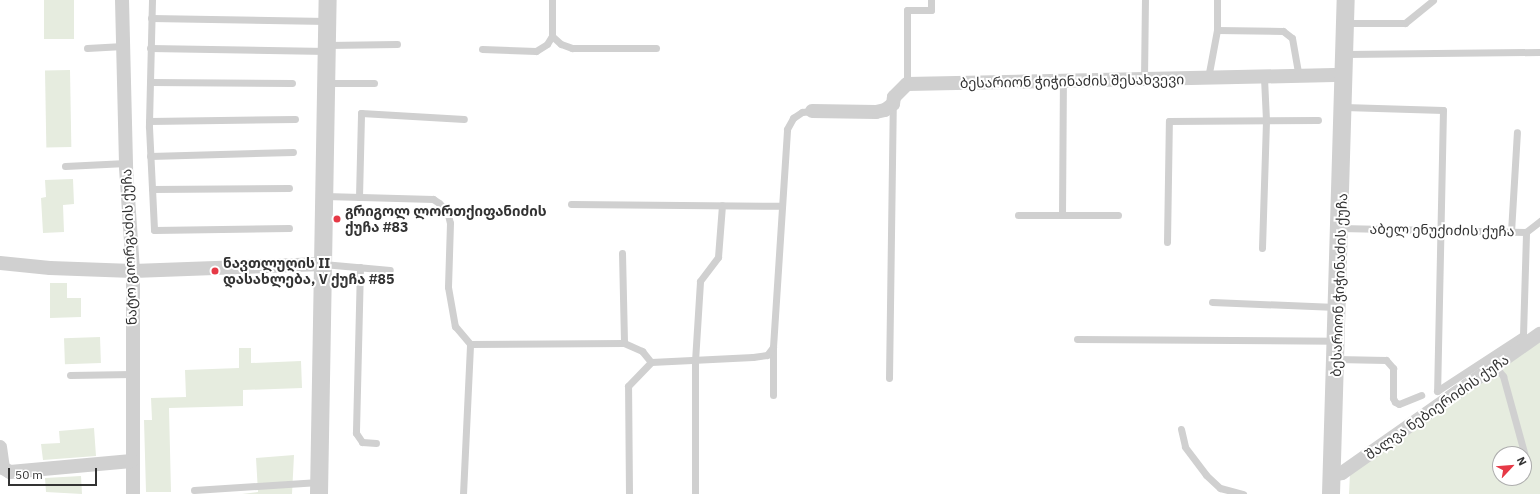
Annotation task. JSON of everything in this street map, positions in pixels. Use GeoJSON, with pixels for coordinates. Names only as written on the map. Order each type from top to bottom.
{"type":"FeatureCollection","features":[{"type":"Feature","properties":{"kind":"street","name":"ნატო გიორგაძის ქუჩა"},"geometry":{"type":"LineString","coordinates":[[122,0],[126,164],[132,271],[133,494]]}},
{"type":"Feature","properties":{"kind":"street"},"geometry":{"type":"LineString","coordinates":[[319,488],[328,0]]}},
{"type":"Feature","properties":{"kind":"street","name":"ბესარიონ ჭიჭინაძის ქუჩა"},"geometry":{"type":"LineString","coordinates":[[1331,494],[1346,54],[1346,0]]}},
{"type":"Feature","properties":{"kind":"street","name":"ბესარიონ ჭიჭინაძის შესახვევი"},"geometry":{"type":"LineString","coordinates":[[907,84],[1345,75]]}},
{"type":"Feature","properties":{"kind":"street"},"geometry":{"type":"LineString","coordinates":[[812,111],[876,112],[893,104],[894,97],[907,84]]}},
{"type":"Feature","properties":{"kind":"street"},"geometry":{"type":"LineString","coordinates":[[0,263],[50,268],[132,271],[323,264]]}},
{"type":"Feature","properties":{"kind":"street","name":"შალვა ნებიერიძის ქუჩა"},"geometry":{"type":"LineString","coordinates":[[1332,476],[1342,473],[1540,334]]}},
{"type":"Feature","properties":{"kind":"street"},"geometry":{"type":"LineString","coordinates":[[0,447],[5,471],[132,461]]}},
{"type":"Feature","properties":{"kind":"lane"},"geometry":{"type":"LineString","coordinates":[[152,0],[149,121],[154,230],[289,228]]}},
{"type":"Feature","properties":{"kind":"lane"},"geometry":{"type":"LineString","coordinates":[[482,49],[536,51],[547,44],[552,36],[552,0]]}},
{"type":"Feature","properties":{"kind":"lane"},"geometry":{"type":"LineString","coordinates":[[907,84],[907,10],[930,10],[931,0]]}},
{"type":"Feature","properties":{"kind":"lane"},"geometry":{"type":"LineString","coordinates":[[1144,79],[1145,0]]}},
{"type":"Feature","properties":{"kind":"lane"},"geometry":{"type":"LineString","coordinates":[[1208,78],[1217,30],[1217,0]]}},
{"type":"Feature","properties":{"kind":"lane"},"geometry":{"type":"LineString","coordinates":[[1346,23],[1405,23],[1433,0]]}},
{"type":"Feature","properties":{"kind":"lane"},"geometry":{"type":"LineString","coordinates":[[151,18],[327,21]]}},
{"type":"Feature","properties":{"kind":"lane"},"geometry":{"type":"LineString","coordinates":[[1217,30],[1283,32],[1292,38],[1295,44],[1299,76]]}},
{"type":"Feature","properties":{"kind":"lane"},"geometry":{"type":"LineString","coordinates":[[552,36],[561,44],[572,48],[656,48]]}},
{"type":"Feature","properties":{"kind":"lane"},"geometry":{"type":"LineString","coordinates":[[150,48],[327,48],[397,44]]}},
{"type":"Feature","properties":{"kind":"lane"},"geometry":{"type":"LineString","coordinates":[[87,48],[123,46]]}},
{"type":"Feature","properties":{"kind":"lane"},"geometry":{"type":"LineString","coordinates":[[1346,54],[1540,52]]}},
{"type":"Feature","properties":{"kind":"lane"},"geometry":{"type":"LineString","coordinates":[[1262,248],[1266,120],[1264,77]]}},
{"type":"Feature","properties":{"kind":"lane"},"geometry":{"type":"LineString","coordinates":[[1062,215],[1063,81]]}},
{"type":"Feature","properties":{"kind":"lane"},"geometry":{"type":"LineString","coordinates":[[150,82],[292,83]]}},
{"type":"Feature","properties":{"kind":"lane"},"geometry":{"type":"LineString","coordinates":[[326,84],[374,83]]}},
{"type":"Feature","properties":{"kind":"lane"},"geometry":{"type":"LineString","coordinates":[[889,378],[893,104]]}},
{"type":"Feature","properties":{"kind":"lane"},"geometry":{"type":"LineString","coordinates":[[1344,108],[1443,110],[1437,391],[1523,335],[1526,232]]}},
{"type":"Feature","properties":{"kind":"lane"},"geometry":{"type":"LineString","coordinates":[[773,395],[773,347],[780,206],[787,129],[793,118],[802,112],[812,111]]}},
{"type":"Feature","properties":{"kind":"lane"},"geometry":{"type":"LineString","coordinates":[[359,197],[361,114],[464,119]]}},
{"type":"Feature","properties":{"kind":"lane"},"geometry":{"type":"LineString","coordinates":[[149,121],[295,119]]}},
{"type":"Feature","properties":{"kind":"lane"},"geometry":{"type":"LineString","coordinates":[[1167,242],[1169,121],[1318,120]]}},
{"type":"Feature","properties":{"kind":"lane"},"geometry":{"type":"LineString","coordinates":[[1511,232],[1517,132]]}},
{"type":"Feature","properties":{"kind":"lane"},"geometry":{"type":"LineString","coordinates":[[150,156],[293,152]]}},
{"type":"Feature","properties":{"kind":"lane"},"geometry":{"type":"LineString","coordinates":[[66,166],[126,164]]}},
{"type":"Feature","properties":{"kind":"lane"},"geometry":{"type":"LineString","coordinates":[[152,189],[289,188]]}},
{"type":"Feature","properties":{"kind":"lane"},"geometry":{"type":"LineString","coordinates":[[324,196],[433,199],[447,211],[450,223],[448,287],[455,326],[470,344],[463,494]]}},
{"type":"Feature","properties":{"kind":"lane"},"geometry":{"type":"LineString","coordinates":[[571,204],[780,206]]}},
{"type":"Feature","properties":{"kind":"lane"},"geometry":{"type":"LineString","coordinates":[[695,494],[695,361],[700,281],[718,257],[722,205]]}},
{"type":"Feature","properties":{"kind":"lane"},"geometry":{"type":"LineString","coordinates":[[1018,215],[1118,215]]}},
{"type":"Feature","properties":{"kind":"lane","name":"აბელ ენუქიძის ქუჩა"},"geometry":{"type":"LineString","coordinates":[[1340,228],[1526,232],[1540,221]]}},
{"type":"Feature","properties":{"kind":"lane"},"geometry":{"type":"LineString","coordinates":[[622,253],[624,343]]}},
{"type":"Feature","properties":{"kind":"lane"},"geometry":{"type":"LineString","coordinates":[[323,264],[390,270]]}},
{"type":"Feature","properties":{"kind":"lane"},"geometry":{"type":"LineString","coordinates":[[360,267],[356,433],[362,442],[376,443]]}},
{"type":"Feature","properties":{"kind":"lane"},"geometry":{"type":"LineString","coordinates":[[1212,302],[1338,306]]}},
{"type":"Feature","properties":{"kind":"lane"},"geometry":{"type":"LineString","coordinates":[[1077,339],[1337,350],[1386,360],[1393,368],[1393,398],[1395,402],[1399,404],[1421,395]]}},
{"type":"Feature","properties":{"kind":"lane"},"geometry":{"type":"LineString","coordinates":[[470,344],[624,343],[642,352],[651,362]]}},
{"type":"Feature","properties":{"kind":"lane"},"geometry":{"type":"LineString","coordinates":[[629,494],[628,386],[651,362],[695,361],[766,355],[773,347]]}},
{"type":"Feature","properties":{"kind":"lane"},"geometry":{"type":"LineString","coordinates":[[1495,366],[1503,376],[1522,446]]}},
{"type":"Feature","properties":{"kind":"lane"},"geometry":{"type":"LineString","coordinates":[[70,376],[132,374]]}},
{"type":"Feature","properties":{"kind":"lane"},"geometry":{"type":"LineString","coordinates":[[1181,429],[1185,447],[1206,475],[1220,488],[1243,494]]}},
{"type":"Feature","properties":{"kind":"lane"},"geometry":{"type":"LineString","coordinates":[[194,490],[319,488]]}},
{"type":"Feature","properties":{"kind":"shaded area"},"geometry":{"type":"Polygon","coordinates":[[[44,0],[74,0],[74,39],[44,39],[44,0]]]}},
{"type":"Feature","properties":{"kind":"shaded area"},"geometry":{"type":"Polygon","coordinates":[[[45,70],[70,70],[71,147],[46,147],[45,70]]]}},
{"type":"Feature","properties":{"kind":"shaded area"},"geometry":{"type":"Polygon","coordinates":[[[73,179],[74,204],[63,205],[64,232],[43,233],[41,198],[46,197],[45,180],[73,179]]]}},
{"type":"Feature","properties":{"kind":"shaded area"},"geometry":{"type":"Polygon","coordinates":[[[50,283],[67,283],[67,298],[81,298],[81,317],[50,318],[50,283]]]}},
{"type":"Feature","properties":{"kind":"shaded area"},"geometry":{"type":"Polygon","coordinates":[[[100,337],[101,363],[65,364],[64,338],[100,337]]]}},
{"type":"Feature","properties":{"kind":"shaded area"},"geometry":{"type":"Polygon","coordinates":[[[1540,341],[1540,494],[1349,494],[1350,473],[1540,341]]]}},
{"type":"Feature","properties":{"kind":"shaded area"},"geometry":{"type":"Polygon","coordinates":[[[239,348],[251,348],[251,363],[301,361],[302,388],[243,390],[243,406],[169,408],[171,492],[146,492],[144,420],[152,420],[151,398],[186,397],[185,370],[239,368],[239,348]]]}},
{"type":"Feature","properties":{"kind":"shaded area"},"geometry":{"type":"Polygon","coordinates":[[[94,428],[96,456],[43,460],[41,444],[60,443],[59,431],[94,428]]]}},
{"type":"Feature","properties":{"kind":"shaded area"},"geometry":{"type":"Polygon","coordinates":[[[294,455],[292,494],[242,494],[258,492],[256,458],[294,455]]]}},
{"type":"Feature","properties":{"kind":"shaded area"},"geometry":{"type":"Polygon","coordinates":[[[81,476],[82,494],[46,492],[45,478],[81,476]]]}},
{"type":"Feature","properties":{"kind":"place","name":"გრიგოლ ლორთქიფანიძის ქუჩა #83"},"geometry":{"type":"Point","coordinates":[337,219]}},
{"type":"Feature","properties":{"kind":"place","name":"ნავთლუღის II დასახლება, V ქუჩა #85"},"geometry":{"type":"Point","coordinates":[215,271]}}]}
